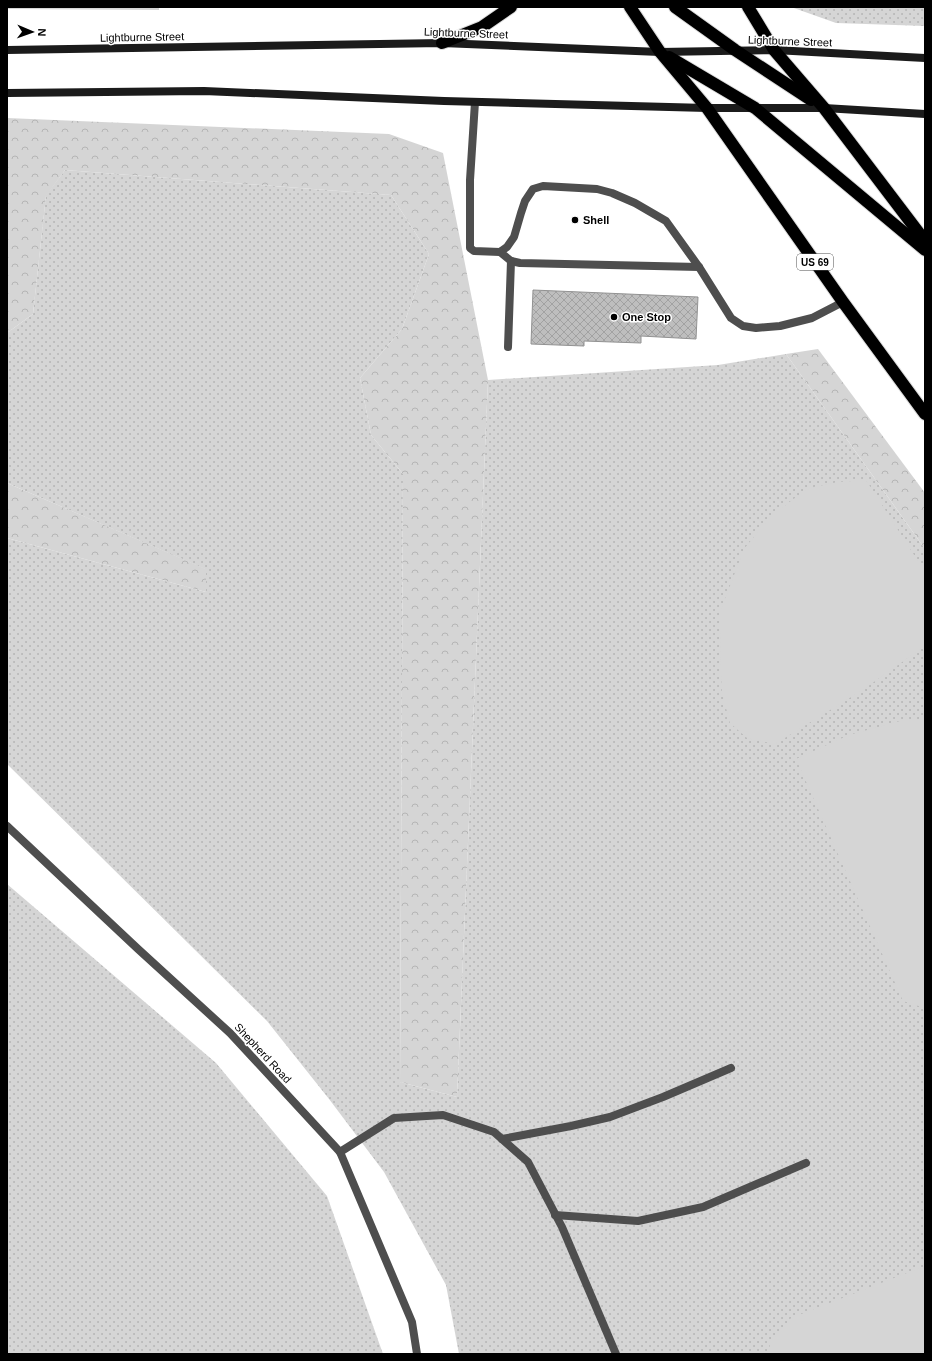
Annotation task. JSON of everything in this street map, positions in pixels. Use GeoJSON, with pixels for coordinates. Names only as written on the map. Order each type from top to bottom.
{"type":"FeatureCollection","features":[{"type":"Feature","properties":{"kind":"highway"},"geometry":{"type":"LineString","coordinates":[[442,43],[482,27],[511,7]]}},
{"type":"Feature","properties":{"kind":"highway","name":"US 69"},"geometry":{"type":"LineString","coordinates":[[630,7],[660,52],[707,108],[843,302],[925,414]]}},
{"type":"Feature","properties":{"kind":"highway"},"geometry":{"type":"LineString","coordinates":[[675,7],[735,50],[824,108]]}},
{"type":"Feature","properties":{"kind":"highway"},"geometry":{"type":"LineString","coordinates":[[748,7],[774,50],[824,108],[925,241]]}},
{"type":"Feature","properties":{"kind":"highway"},"geometry":{"type":"LineString","coordinates":[[660,52],[755,108],[925,250]]}},
{"type":"Feature","properties":{"kind":"main road","name":"Lightburne Street"},"geometry":{"type":"LineString","coordinates":[[7,50],[442,43],[660,52],[774,50],[925,58]]}},
{"type":"Feature","properties":{"kind":"main road"},"geometry":{"type":"LineString","coordinates":[[7,93],[204,91],[475,102],[707,108],[824,108],[925,114]]}},
{"type":"Feature","properties":{"kind":"street"},"geometry":{"type":"LineString","coordinates":[[475,102],[470,180],[470,248],[474,251],[500,252],[511,261],[520,263],[699,267]]}},
{"type":"Feature","properties":{"kind":"street"},"geometry":{"type":"LineString","coordinates":[[500,252],[507,247],[514,237],[520,213],[525,201],[533,189],[543,186],[597,189],[612,193],[635,203],[666,221],[699,267],[731,318],[743,326],[756,328],[787,325],[812,318],[843,302]]}},
{"type":"Feature","properties":{"kind":"street"},"geometry":{"type":"LineString","coordinates":[[508,347],[511,261]]}},
{"type":"Feature","properties":{"kind":"street","name":"Shepherd Road"},"geometry":{"type":"LineString","coordinates":[[7,826],[230,1033],[340,1152],[412,1322],[417,1354]]}},
{"type":"Feature","properties":{"kind":"street"},"geometry":{"type":"LineString","coordinates":[[502,1139],[610,1117],[732,1068]]}},
{"type":"Feature","properties":{"kind":"street"},"geometry":{"type":"LineString","coordinates":[[340,1152],[394,1118],[443,1115],[494,1132],[528,1162],[562,1227],[616,1354]]}},
{"type":"Feature","properties":{"kind":"street"},"geometry":{"type":"LineString","coordinates":[[555,1215],[638,1221],[703,1207],[806,1163]]}},
{"type":"Feature","properties":{"kind":"green space"},"geometry":{"type":"Polygon","coordinates":[[[7,7],[159,7],[159,10],[7,9],[7,7]]]}},
{"type":"Feature","properties":{"kind":"green space"},"geometry":{"type":"Polygon","coordinates":[[[791,7],[925,7],[925,26],[836,23],[791,7]]]}},
{"type":"Feature","properties":{"kind":"green space"},"geometry":{"type":"Polygon","coordinates":[[[7,118],[389,134],[443,153],[488,380],[457,1097],[400,1082],[403,474],[371,435],[360,378],[402,329],[429,254],[391,195],[65,170],[46,196],[33,314],[7,333],[7,118]]]}},
{"type":"Feature","properties":{"kind":"green space"},"geometry":{"type":"Polygon","coordinates":[[[65,170],[391,195],[429,254],[402,329],[360,378],[371,435],[403,474],[400,1082],[457,1097],[488,380],[718,365],[786,354],[925,549],[925,1354],[459,1354],[446,1285],[384,1172],[329,1099],[267,1021],[7,764],[7,538],[206,592],[205,569],[7,483],[7,333],[33,314],[46,195],[65,170]]]}},
{"type":"Feature","properties":{"kind":"green space"},"geometry":{"type":"Polygon","coordinates":[[[818,349],[925,493],[925,549],[786,354],[818,349]]]}},
{"type":"Feature","properties":{"kind":"green space"},"geometry":{"type":"Polygon","coordinates":[[[866,480],[925,572],[925,646],[861,691],[775,744],[747,738],[730,723],[722,693],[720,656],[721,609],[744,549],[766,522],[788,503],[809,488],[838,482],[866,480]]]}},
{"type":"Feature","properties":{"kind":"green space"},"geometry":{"type":"Polygon","coordinates":[[[7,483],[206,569],[206,592],[7,538],[7,483]]]}},
{"type":"Feature","properties":{"kind":"green space"},"geometry":{"type":"Polygon","coordinates":[[[900,721],[925,721],[925,1008],[903,1001],[796,759],[849,735],[900,721]]]}},
{"type":"Feature","properties":{"kind":"green space"},"geometry":{"type":"Polygon","coordinates":[[[7,884],[216,1063],[327,1196],[383,1354],[7,1354],[7,884]]]}},
{"type":"Feature","properties":{"kind":"green space"},"geometry":{"type":"Polygon","coordinates":[[[925,1266],[925,1354],[769,1354],[770,1343],[791,1318],[925,1266]]]}},
{"type":"Feature","properties":{"kind":"building","name":"One Stop"},"geometry":{"type":"Polygon","coordinates":[[[533,290],[698,297],[696,339],[641,336],[641,343],[584,341],[584,346],[531,344],[533,290]]]}},
{"type":"Feature","properties":{"kind":"place","name":"Shell"},"geometry":{"type":"Point","coordinates":[575,220]}},
{"type":"Feature","properties":{"kind":"place","name":"One Stop"},"geometry":{"type":"Point","coordinates":[614,317]}}]}
